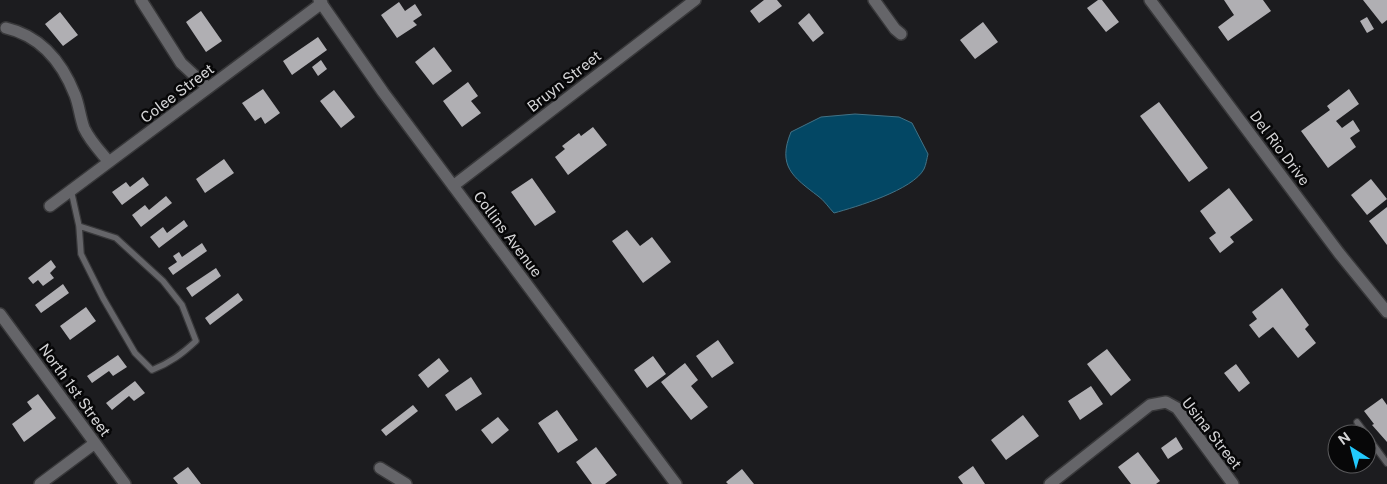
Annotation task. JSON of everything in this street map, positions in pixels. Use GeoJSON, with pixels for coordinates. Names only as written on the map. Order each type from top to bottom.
{"type":"FeatureCollection","features":[{"type":"Feature","properties":{"kind":"street"},"geometry":{"type":"LineString","coordinates":[[141,0],[181,63],[208,88]]}},
{"type":"Feature","properties":{"kind":"street","name":"Bruyn Street"},"geometry":{"type":"LineString","coordinates":[[453,186],[695,0]]}},
{"type":"Feature","properties":{"kind":"street"},"geometry":{"type":"LineString","coordinates":[[874,0],[895,29],[902,34]]}},
{"type":"Feature","properties":{"kind":"street","name":"Del Rio Drive"},"geometry":{"type":"LineString","coordinates":[[1150,0],[1339,253],[1387,312]]}},
{"type":"Feature","properties":{"kind":"street","name":"Colee Street"},"geometry":{"type":"LineString","coordinates":[[50,206],[320,2]]}},
{"type":"Feature","properties":{"kind":"street","name":"Collins Avenue"},"geometry":{"type":"LineString","coordinates":[[320,2],[383,92],[676,484]]}},
{"type":"Feature","properties":{"kind":"street"},"geometry":{"type":"LineString","coordinates":[[6,28],[30,37],[55,59],[75,96],[84,128],[92,142],[109,162]]}},
{"type":"Feature","properties":{"kind":"street","name":"North 1st Street"},"geometry":{"type":"LineString","coordinates":[[0,314],[125,484]]}},
{"type":"Feature","properties":{"kind":"street","name":"Usina Street"},"geometry":{"type":"LineString","coordinates":[[1050,484],[1150,405],[1166,402],[1177,408],[1233,484]]}},
{"type":"Feature","properties":{"kind":"street"},"geometry":{"type":"LineString","coordinates":[[40,484],[95,443]]}},
{"type":"Feature","properties":{"kind":"street"},"geometry":{"type":"LineString","coordinates":[[380,468],[406,484]]}},
{"type":"Feature","properties":{"kind":"lane"},"geometry":{"type":"LineString","coordinates":[[71,190],[79,226],[81,254],[103,298],[135,353],[152,370],[167,364],[183,353],[196,341],[182,305],[162,281],[116,238],[79,226]]}},
{"type":"Feature","properties":{"kind":"lane"},"geometry":{"type":"LineString","coordinates":[[1377,450],[1387,463]]}},
{"type":"Feature","properties":{"kind":"water"},"geometry":{"type":"Polygon","coordinates":[[[855,114],[899,117],[912,123],[928,154],[926,164],[918,177],[896,191],[856,207],[834,213],[820,198],[801,183],[790,170],[786,154],[787,144],[791,132],[821,117],[855,114]]]}},
{"type":"Feature","properties":{"kind":"building"},"geometry":{"type":"Polygon","coordinates":[[[764,0],[777,0],[782,6],[759,23],[750,11],[764,0]]]}},
{"type":"Feature","properties":{"kind":"building"},"geometry":{"type":"Polygon","coordinates":[[[1098,0],[1102,0],[1119,22],[1106,32],[1087,8],[1098,0]]]}},
{"type":"Feature","properties":{"kind":"building"},"geometry":{"type":"Polygon","coordinates":[[[1224,0],[1263,0],[1271,11],[1228,41],[1218,27],[1234,15],[1224,0]]]}},
{"type":"Feature","properties":{"kind":"building"},"geometry":{"type":"Polygon","coordinates":[[[1363,0],[1387,0],[1387,20],[1382,24],[1363,0]]]}},
{"type":"Feature","properties":{"kind":"building"},"geometry":{"type":"Polygon","coordinates":[[[399,2],[405,11],[415,4],[422,15],[413,21],[417,25],[397,38],[381,15],[399,2]]]}},
{"type":"Feature","properties":{"kind":"building"},"geometry":{"type":"Polygon","coordinates":[[[201,11],[222,41],[206,52],[186,22],[201,11]]]}},
{"type":"Feature","properties":{"kind":"building"},"geometry":{"type":"Polygon","coordinates":[[[60,12],[78,35],[63,46],[45,24],[60,12]]]}},
{"type":"Feature","properties":{"kind":"building"},"geometry":{"type":"Polygon","coordinates":[[[809,13],[824,33],[813,42],[798,23],[809,13]]]}},
{"type":"Feature","properties":{"kind":"building"},"geometry":{"type":"Polygon","coordinates":[[[1367,17],[1374,29],[1367,33],[1360,21],[1367,17]]]}},
{"type":"Feature","properties":{"kind":"building"},"geometry":{"type":"Polygon","coordinates":[[[983,22],[998,42],[975,59],[960,40],[983,22]]]}},
{"type":"Feature","properties":{"kind":"building"},"geometry":{"type":"Polygon","coordinates":[[[318,37],[327,50],[292,75],[283,61],[318,37]]]}},
{"type":"Feature","properties":{"kind":"building"},"geometry":{"type":"Polygon","coordinates":[[[434,47],[452,71],[433,85],[415,62],[434,47]]]}},
{"type":"Feature","properties":{"kind":"building"},"geometry":{"type":"Polygon","coordinates":[[[321,60],[327,69],[318,76],[312,67],[321,60]]]}},
{"type":"Feature","properties":{"kind":"building"},"geometry":{"type":"Polygon","coordinates":[[[468,82],[478,96],[471,101],[481,113],[462,127],[443,101],[468,82]]]}},
{"type":"Feature","properties":{"kind":"building"},"geometry":{"type":"Polygon","coordinates":[[[263,89],[280,113],[265,124],[261,117],[255,121],[242,103],[263,89]]]}},
{"type":"Feature","properties":{"kind":"building"},"geometry":{"type":"Polygon","coordinates":[[[1349,89],[1359,104],[1336,121],[1342,128],[1353,120],[1360,131],[1350,138],[1356,147],[1328,168],[1301,131],[1330,110],[1327,106],[1349,89]]]}},
{"type":"Feature","properties":{"kind":"building"},"geometry":{"type":"Polygon","coordinates":[[[334,90],[355,117],[341,128],[320,101],[334,90]]]}},
{"type":"Feature","properties":{"kind":"building"},"geometry":{"type":"Polygon","coordinates":[[[1159,102],[1208,168],[1189,182],[1140,116],[1159,102]]]}},
{"type":"Feature","properties":{"kind":"building"},"geometry":{"type":"Polygon","coordinates":[[[593,127],[607,145],[568,175],[555,157],[565,149],[562,146],[579,133],[581,136],[593,127]]]}},
{"type":"Feature","properties":{"kind":"building"},"geometry":{"type":"Polygon","coordinates":[[[224,159],[234,173],[205,193],[196,179],[224,159]]]}},
{"type":"Feature","properties":{"kind":"building"},"geometry":{"type":"Polygon","coordinates":[[[143,177],[149,185],[122,205],[112,192],[126,182],[130,187],[143,177]]]}},
{"type":"Feature","properties":{"kind":"building"},"geometry":{"type":"Polygon","coordinates":[[[532,178],[556,212],[535,226],[511,192],[532,178]]]}},
{"type":"Feature","properties":{"kind":"building"},"geometry":{"type":"Polygon","coordinates":[[[1371,179],[1387,199],[1367,215],[1351,195],[1371,179]]]}},
{"type":"Feature","properties":{"kind":"building"},"geometry":{"type":"Polygon","coordinates":[[[1229,188],[1253,220],[1230,237],[1234,242],[1220,253],[1209,238],[1216,233],[1200,211],[1229,188]]]}},
{"type":"Feature","properties":{"kind":"building"},"geometry":{"type":"Polygon","coordinates":[[[166,196],[172,203],[141,227],[132,215],[145,205],[149,210],[166,196]]]}},
{"type":"Feature","properties":{"kind":"building"},"geometry":{"type":"Polygon","coordinates":[[[1387,207],[1387,245],[1369,221],[1387,207]]]}},
{"type":"Feature","properties":{"kind":"building"},"geometry":{"type":"Polygon","coordinates":[[[184,220],[188,226],[159,248],[150,237],[163,227],[167,233],[184,220]]]}},
{"type":"Feature","properties":{"kind":"building"},"geometry":{"type":"Polygon","coordinates":[[[627,230],[640,246],[652,237],[671,262],[643,283],[612,241],[627,230]]]}},
{"type":"Feature","properties":{"kind":"building"},"geometry":{"type":"Polygon","coordinates":[[[202,243],[207,251],[173,275],[168,268],[177,262],[173,256],[179,252],[182,257],[202,243]]]}},
{"type":"Feature","properties":{"kind":"building"},"geometry":{"type":"Polygon","coordinates":[[[51,260],[56,267],[50,273],[54,278],[43,286],[38,280],[33,284],[28,278],[51,260]]]}},
{"type":"Feature","properties":{"kind":"building"},"geometry":{"type":"Polygon","coordinates":[[[216,268],[221,276],[192,297],[186,288],[216,268]]]}},
{"type":"Feature","properties":{"kind":"building"},"geometry":{"type":"Polygon","coordinates":[[[63,284],[69,293],[41,313],[35,305],[63,284]]]}},
{"type":"Feature","properties":{"kind":"building"},"geometry":{"type":"Polygon","coordinates":[[[1282,288],[1309,325],[1305,329],[1316,343],[1298,358],[1273,327],[1259,338],[1249,325],[1257,319],[1252,312],[1282,288]]]}},
{"type":"Feature","properties":{"kind":"building"},"geometry":{"type":"Polygon","coordinates":[[[238,293],[243,300],[210,325],[205,318],[238,293]]]}},
{"type":"Feature","properties":{"kind":"building"},"geometry":{"type":"Polygon","coordinates":[[[86,307],[96,321],[70,340],[60,326],[86,307]]]}},
{"type":"Feature","properties":{"kind":"building"},"geometry":{"type":"Polygon","coordinates":[[[718,340],[734,363],[712,378],[696,356],[718,340]]]}},
{"type":"Feature","properties":{"kind":"building"},"geometry":{"type":"Polygon","coordinates":[[[1107,349],[1131,380],[1111,396],[1087,364],[1107,349]]]}},
{"type":"Feature","properties":{"kind":"building"},"geometry":{"type":"Polygon","coordinates":[[[118,355],[127,367],[113,376],[109,371],[92,383],[87,376],[118,355]]]}},
{"type":"Feature","properties":{"kind":"building"},"geometry":{"type":"Polygon","coordinates":[[[653,356],[666,374],[647,388],[634,370],[653,356]]]}},
{"type":"Feature","properties":{"kind":"building"},"geometry":{"type":"Polygon","coordinates":[[[439,358],[449,371],[428,388],[418,375],[439,358]]]}},
{"type":"Feature","properties":{"kind":"building"},"geometry":{"type":"Polygon","coordinates":[[[685,363],[698,380],[691,386],[708,407],[691,420],[661,382],[685,363]]]}},
{"type":"Feature","properties":{"kind":"building"},"geometry":{"type":"Polygon","coordinates":[[[1236,364],[1250,383],[1239,392],[1224,373],[1236,364]]]}},
{"type":"Feature","properties":{"kind":"building"},"geometry":{"type":"Polygon","coordinates":[[[471,377],[482,394],[456,411],[445,395],[471,377]]]}},
{"type":"Feature","properties":{"kind":"building"},"geometry":{"type":"Polygon","coordinates":[[[135,381],[145,393],[134,401],[129,396],[112,410],[106,403],[135,381]]]}},
{"type":"Feature","properties":{"kind":"building"},"geometry":{"type":"Polygon","coordinates":[[[1091,386],[1103,404],[1080,420],[1068,401],[1091,386]]]}},
{"type":"Feature","properties":{"kind":"building"},"geometry":{"type":"Polygon","coordinates":[[[38,394],[56,418],[24,442],[12,424],[32,409],[27,402],[38,394]]]}},
{"type":"Feature","properties":{"kind":"building"},"geometry":{"type":"Polygon","coordinates":[[[1382,398],[1387,405],[1387,442],[1377,431],[1377,424],[1374,424],[1364,411],[1382,398]]]}},
{"type":"Feature","properties":{"kind":"building"},"geometry":{"type":"Polygon","coordinates":[[[413,405],[418,411],[386,436],[381,430],[413,405]]]}},
{"type":"Feature","properties":{"kind":"building"},"geometry":{"type":"Polygon","coordinates":[[[557,410],[578,440],[558,453],[538,423],[557,410]]]}},
{"type":"Feature","properties":{"kind":"building"},"geometry":{"type":"Polygon","coordinates":[[[1023,415],[1039,436],[1006,460],[991,440],[1023,415]]]}},
{"type":"Feature","properties":{"kind":"building"},"geometry":{"type":"Polygon","coordinates":[[[498,417],[509,430],[492,444],[481,430],[498,417]]]}},
{"type":"Feature","properties":{"kind":"building"},"geometry":{"type":"Polygon","coordinates":[[[1176,437],[1183,449],[1168,459],[1161,448],[1176,437]]]}},
{"type":"Feature","properties":{"kind":"building"},"geometry":{"type":"Polygon","coordinates":[[[596,447],[617,475],[605,484],[592,484],[576,462],[596,447]]]}},
{"type":"Feature","properties":{"kind":"building"},"geometry":{"type":"Polygon","coordinates":[[[1138,452],[1160,481],[1156,484],[1131,484],[1118,467],[1138,452]]]}},
{"type":"Feature","properties":{"kind":"building"},"geometry":{"type":"Polygon","coordinates":[[[973,466],[985,484],[963,484],[958,477],[973,466]]]}},
{"type":"Feature","properties":{"kind":"building"},"geometry":{"type":"Polygon","coordinates":[[[188,467],[201,484],[178,484],[173,478],[188,467]]]}},
{"type":"Feature","properties":{"kind":"building"},"geometry":{"type":"Polygon","coordinates":[[[742,469],[754,484],[728,484],[726,482],[742,469]]]}}]}
